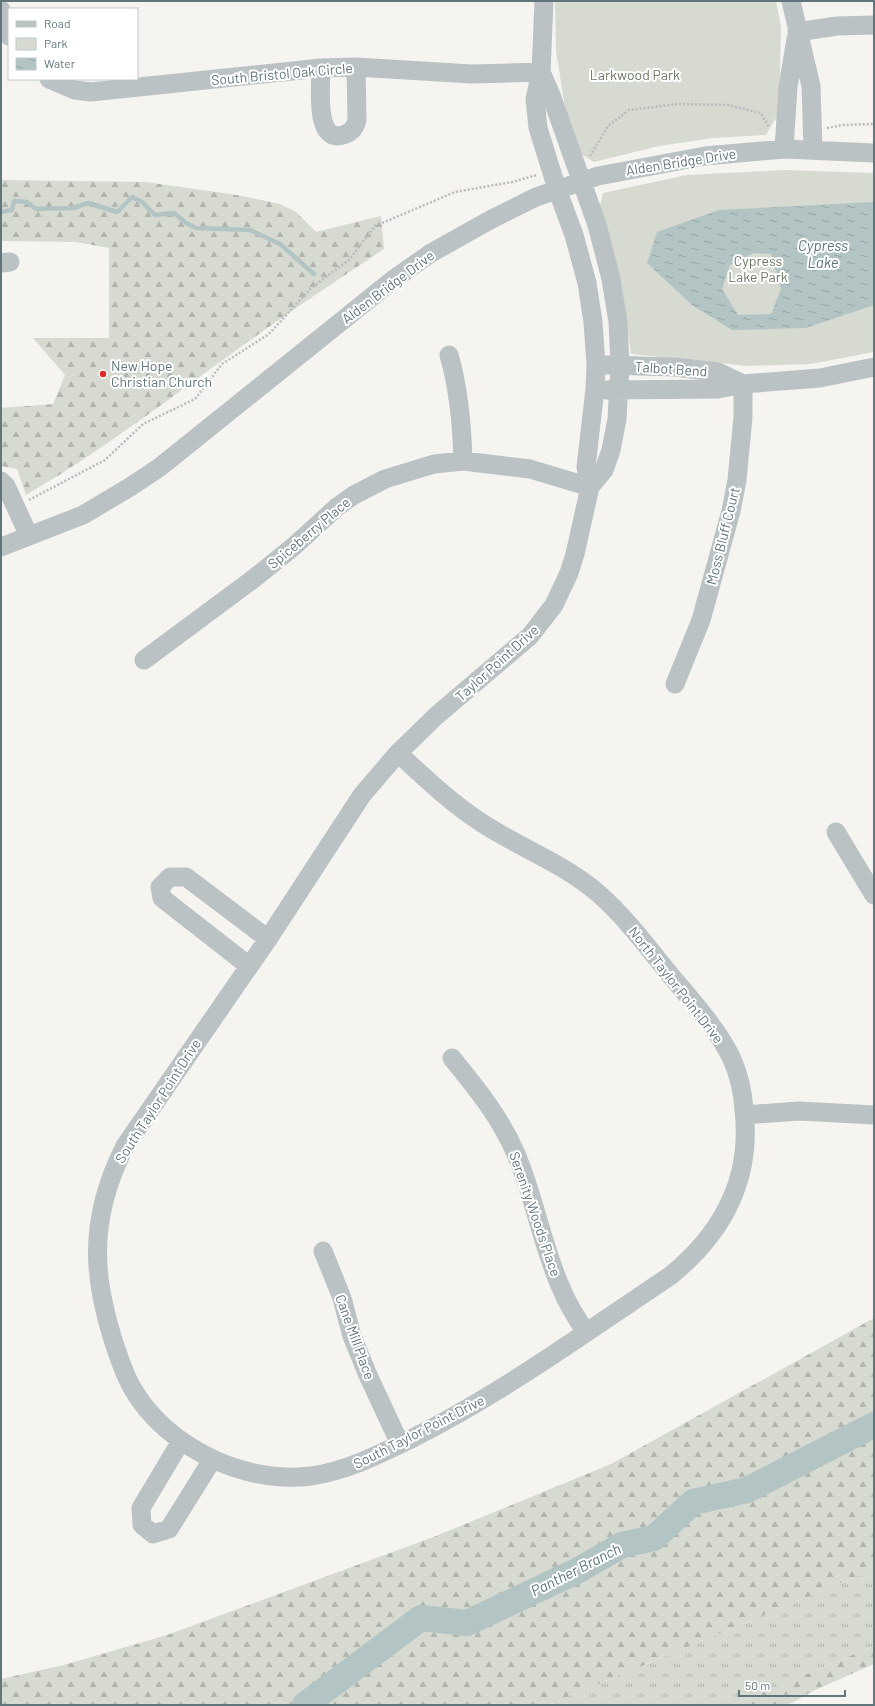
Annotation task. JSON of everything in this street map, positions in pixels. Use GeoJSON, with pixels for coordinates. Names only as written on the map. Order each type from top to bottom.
{"type":"FeatureCollection","features":[{"type":"Feature","properties":{"kind":"street","name":"Taylor Point Drive"},"geometry":{"type":"LineString","coordinates":[[398,753],[436,716],[530,636],[544,619],[554,605],[569,573],[575,554],[590,487],[586,467],[595,389],[596,365],[593,322],[587,283],[574,235],[557,189],[538,128],[535,99],[541,72],[544,1]]}},
{"type":"Feature","properties":{"kind":"street"},"geometry":{"type":"LineString","coordinates":[[791,1],[797,32],[811,86],[813,149]]}},
{"type":"Feature","properties":{"kind":"street"},"geometry":{"type":"LineString","coordinates":[[1,10],[8,33]]}},
{"type":"Feature","properties":{"kind":"street"},"geometry":{"type":"LineString","coordinates":[[797,32],[837,26],[874,25]]}},
{"type":"Feature","properties":{"kind":"street"},"geometry":{"type":"LineString","coordinates":[[784,149],[788,87],[797,32]]}},
{"type":"Feature","properties":{"kind":"street","name":"South Bristol Oak Circle"},"geometry":{"type":"LineString","coordinates":[[51,80],[75,90],[91,92],[320,68],[356,67],[472,74],[541,72]]}},
{"type":"Feature","properties":{"kind":"street"},"geometry":{"type":"LineString","coordinates":[[320,68],[322,123],[327,131],[332,135],[338,136],[350,133],[357,120],[356,67]]}},
{"type":"Feature","properties":{"kind":"street","name":"Taylor Point Drive"},"geometry":{"type":"LineString","coordinates":[[541,72],[551,95],[597,225],[611,279],[618,322],[620,365],[617,418],[611,450],[604,470],[590,487]]}},
{"type":"Feature","properties":{"kind":"street","name":"Alden Bridge Drive"},"geometry":{"type":"LineString","coordinates":[[1,547],[83,515],[130,487],[160,467],[394,279],[431,253],[490,220],[557,189],[582,181],[661,163],[705,156],[784,149],[813,149],[874,153]]}},
{"type":"Feature","properties":{"kind":"street"},"geometry":{"type":"LineString","coordinates":[[449,355],[458,392],[464,461]]}},
{"type":"Feature","properties":{"kind":"street","name":"Talbot Bend"},"geometry":{"type":"LineString","coordinates":[[596,365],[674,367],[718,372],[743,384]]}},
{"type":"Feature","properties":{"kind":"street","name":"Talbot Bend"},"geometry":{"type":"LineString","coordinates":[[595,389],[619,391],[718,389],[743,384],[820,378],[874,366]]}},
{"type":"Feature","properties":{"kind":"street","name":"Moss Bluff Court"},"geometry":{"type":"LineString","coordinates":[[675,684],[701,620],[731,511],[737,480],[743,417],[743,384]]}},
{"type":"Feature","properties":{"kind":"street","name":"Spiceberry Place"},"geometry":{"type":"LineString","coordinates":[[144,660],[252,580],[293,547],[337,507],[354,495],[385,479],[434,464],[464,461],[530,469],[590,487]]}},
{"type":"Feature","properties":{"kind":"street"},"geometry":{"type":"LineString","coordinates":[[1,481],[6,486],[29,536]]}},
{"type":"Feature","properties":{"kind":"street","name":"South Taylor Point Drive"},"geometry":{"type":"LineString","coordinates":[[398,753],[362,796],[268,939],[125,1146],[114,1167],[104,1194],[98,1226],[97,1260],[100,1290],[122,1365],[140,1400],[152,1415],[181,1441],[212,1460],[248,1472],[267,1476],[308,1476],[348,1467],[400,1444],[473,1406],[586,1332]]}},
{"type":"Feature","properties":{"kind":"street","name":"North Taylor Point Drive"},"geometry":{"type":"LineString","coordinates":[[398,753],[440,792],[481,822],[582,881],[599,894],[625,920],[713,1028],[723,1043],[738,1075],[745,1115],[746,1151],[743,1166],[732,1199],[714,1232],[684,1264],[670,1276],[586,1332]]}},
{"type":"Feature","properties":{"kind":"street"},"geometry":{"type":"LineString","coordinates":[[836,832],[874,895]]}},
{"type":"Feature","properties":{"kind":"street"},"geometry":{"type":"LineString","coordinates":[[249,966],[162,898],[160,887],[170,876],[186,877],[268,939]]}},
{"type":"Feature","properties":{"kind":"street","name":"Serenity Woods Place"},"geometry":{"type":"LineString","coordinates":[[452,1058],[500,1120],[516,1155],[530,1192],[561,1289],[572,1311],[586,1332]]}},
{"type":"Feature","properties":{"kind":"street"},"geometry":{"type":"LineString","coordinates":[[745,1115],[807,1111],[874,1115]]}},
{"type":"Feature","properties":{"kind":"street","name":"Cane Mill Place"},"geometry":{"type":"LineString","coordinates":[[323,1251],[342,1298],[352,1336],[400,1444]]}},
{"type":"Feature","properties":{"kind":"street"},"geometry":{"type":"LineString","coordinates":[[181,1441],[141,1508],[142,1525],[153,1534],[169,1529],[212,1460]]}},
{"type":"Feature","properties":{"kind":"green space","name":"Larkwood Park"},"geometry":{"type":"Polygon","coordinates":[[[555,1],[776,1],[781,27],[779,113],[766,135],[713,138],[659,146],[594,162],[579,153],[566,113],[556,51],[555,1]]]}},
{"type":"Feature","properties":{"kind":"green space","name":"Cypress Lake Park"},"geometry":{"type":"Polygon","coordinates":[[[785,170],[874,173],[874,352],[811,364],[748,366],[631,354],[622,287],[599,210],[603,193],[687,175],[785,170]]]}},
{"type":"Feature","properties":{"kind":"green space"},"geometry":{"type":"Polygon","coordinates":[[[1,180],[146,182],[237,195],[280,204],[296,212],[316,232],[381,216],[384,249],[272,325],[85,458],[26,495],[17,469],[1,466],[1,408],[53,404],[65,375],[33,338],[109,338],[109,248],[76,242],[1,241],[1,180]]]}},
{"type":"Feature","properties":{"kind":"green space"},"geometry":{"type":"Polygon","coordinates":[[[874,1318],[874,1569],[548,1705],[1,1705],[1,1679],[64,1665],[167,1635],[436,1536],[611,1464],[874,1318]]]}},
{"type":"Feature","properties":{"kind":"green space"},"geometry":{"type":"Polygon","coordinates":[[[874,1569],[874,1646],[733,1705],[548,1705],[874,1569]]]}},
{"type":"Feature","properties":{"kind":"green space"},"geometry":{"type":"Polygon","coordinates":[[[874,1646],[874,1664],[815,1690],[788,1705],[733,1705],[874,1646]]]}},
{"type":"Feature","properties":{"kind":"water","name":"Cypress Lake"},"geometry":{"type":"Polygon","coordinates":[[[874,202],[874,305],[806,328],[732,330],[692,305],[647,263],[657,232],[719,210],[874,202]],[[754,253],[730,265],[722,289],[738,315],[771,314],[781,289],[771,254],[754,253]]]}},
{"type":"Feature","properties":{"kind":"waterway"},"geometry":{"type":"LineString","coordinates":[[1,212],[12,210],[14,201],[27,202],[36,209],[73,208],[88,203],[117,212],[132,197],[142,202],[155,215],[174,213],[186,223],[196,228],[250,230],[280,244],[314,274]]}},
{"type":"Feature","properties":{"kind":"waterway","name":"Panther Branch"},"geometry":{"type":"LineString","coordinates":[[305,1705],[421,1618],[467,1623],[577,1571],[622,1545],[654,1538],[693,1502],[747,1490],[874,1425]]}},
{"type":"Feature","properties":{"kind":"place","name":"New Hope Christian Church"},"geometry":{"type":"Point","coordinates":[103,374]}}]}
